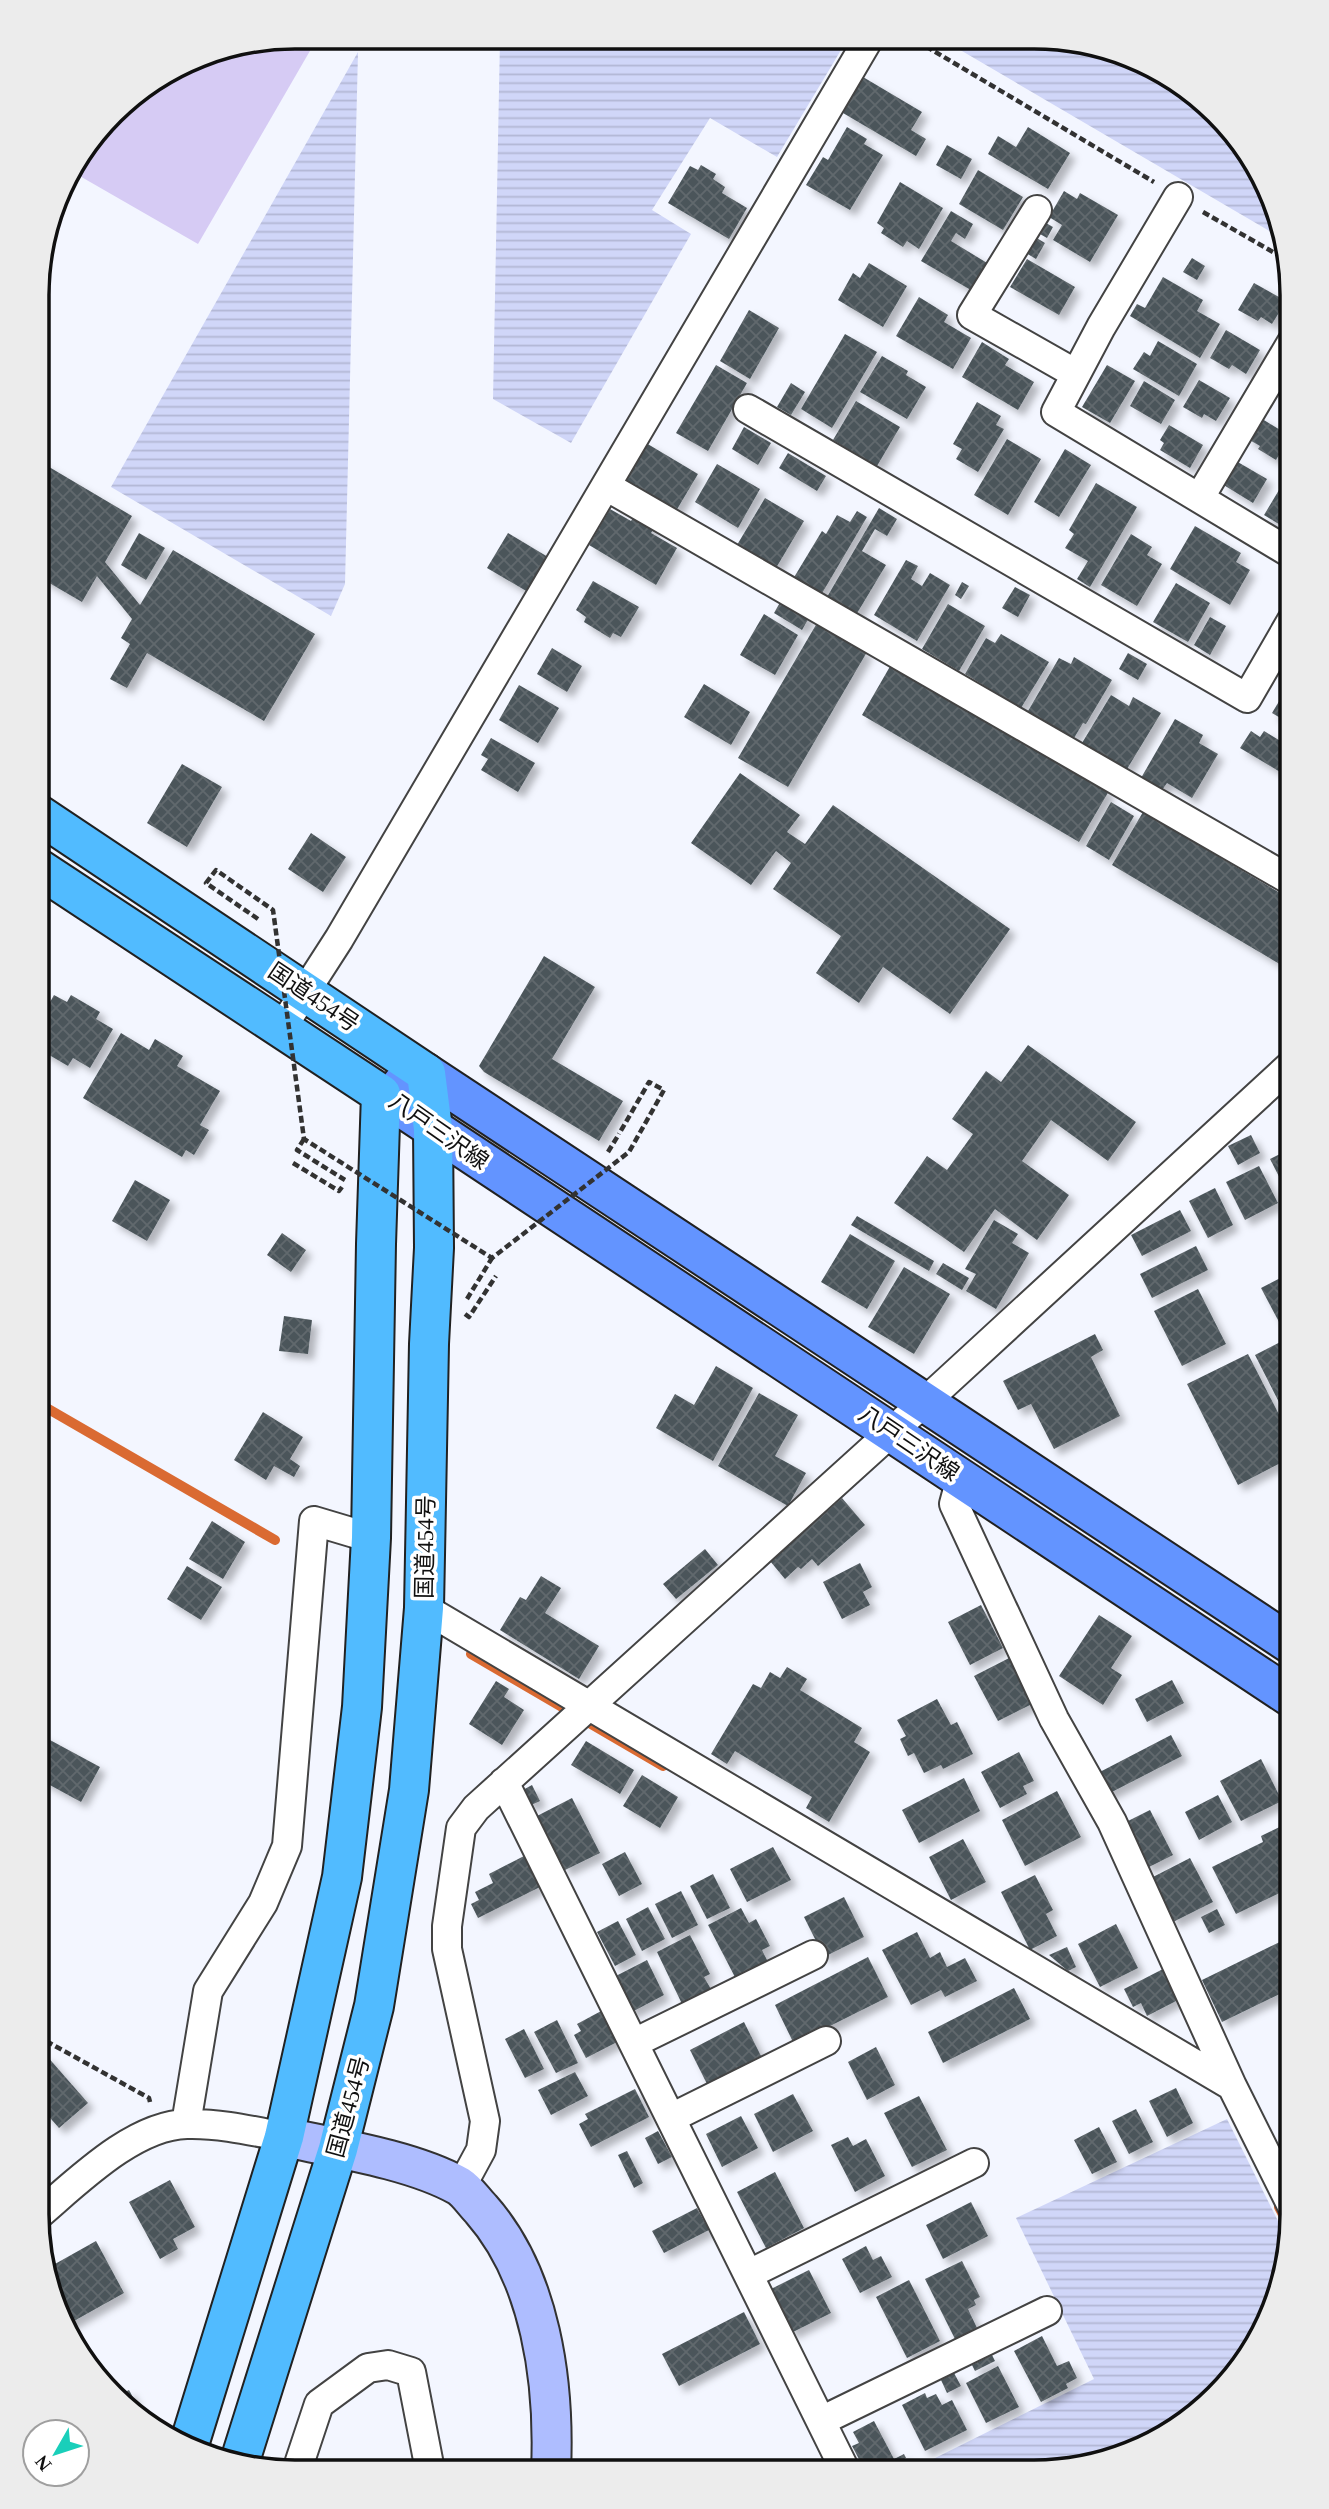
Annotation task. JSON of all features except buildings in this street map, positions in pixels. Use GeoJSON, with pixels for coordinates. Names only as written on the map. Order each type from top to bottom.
{"type":"FeatureCollection","features":[{"type":"Feature","properties":{"kind":"highway","name":"国道454号"},"geometry":{"type":"LineString","coordinates":[[49,821],[426,1073],[433,1129],[434,1248],[429,1344],[424,1608],[409,1790],[374,2006],[338,2149],[242,2454]]}},
{"type":"Feature","properties":{"kind":"highway","name":"国道454号"},"geometry":{"type":"LineString","coordinates":[[49,875],[381,1094]]}},
{"type":"Feature","properties":{"kind":"highway"},"geometry":{"type":"LineString","coordinates":[[191,2437],[284,2137],[342,1877],[362,1707],[372,1538],[381,1094]]}},
{"type":"Feature","properties":{"kind":"main road","name":"八戸三沢線"},"geometry":{"type":"LineString","coordinates":[[381,1094],[426,1073],[1279,1637]]}},
{"type":"Feature","properties":{"kind":"main road","name":"八戸三沢線"},"geometry":{"type":"LineString","coordinates":[[381,1094],[1279,1690]]}},
{"type":"Feature","properties":{"kind":"street"},"geometry":{"type":"LineString","coordinates":[[281,1029],[340,939],[863,49]]}},
{"type":"Feature","properties":{"kind":"street"},"geometry":{"type":"LineString","coordinates":[[1178,197],[1101,327],[1056,412],[1280,547]]}},
{"type":"Feature","properties":{"kind":"street"},"geometry":{"type":"LineString","coordinates":[[1037,210],[972,315],[1076,374]]}},
{"type":"Feature","properties":{"kind":"street"},"geometry":{"type":"LineString","coordinates":[[1199,497],[1280,362]]}},
{"type":"Feature","properties":{"kind":"street"},"geometry":{"type":"LineString","coordinates":[[748,409],[1247,698],[1280,641]]}},
{"type":"Feature","properties":{"kind":"street"},"geometry":{"type":"LineString","coordinates":[[606,486],[1280,874]]}},
{"type":"Feature","properties":{"kind":"street"},"geometry":{"type":"LineString","coordinates":[[461,2187],[481,2150],[485,2121],[447,1949],[447,1926],[461,1828],[476,1808],[504,1782],[892,1432],[1280,1075]]}},
{"type":"Feature","properties":{"kind":"street"},"geometry":{"type":"LineString","coordinates":[[961,1478],[954,1504],[1054,1719],[1112,1822],[1232,2086],[1279,2180]]}},
{"type":"Feature","properties":{"kind":"street"},"geometry":{"type":"LineString","coordinates":[[173,2126],[208,1991],[263,1903],[287,1846],[314,1521],[372,1538]]}},
{"type":"Feature","properties":{"kind":"street"},"geometry":{"type":"LineString","coordinates":[[424,1608],[1232,2086]]}},
{"type":"Feature","properties":{"kind":"street"},"geometry":{"type":"LineString","coordinates":[[504,1782],[840,2460]]}},
{"type":"Feature","properties":{"kind":"street"},"geometry":{"type":"LineString","coordinates":[[634,2043],[813,1955]]}},
{"type":"Feature","properties":{"kind":"street"},"geometry":{"type":"LineString","coordinates":[[671,2118],[826,2041]]}},
{"type":"Feature","properties":{"kind":"street"},"geometry":{"type":"LineString","coordinates":[[49,2206],[96,2167],[131,2143],[173,2126],[234,2128],[284,2137],[409,2166],[461,2187],[496,2226],[518,2265],[534,2312],[547,2364],[551,2460]]}},
{"type":"Feature","properties":{"kind":"street"},"geometry":{"type":"LineString","coordinates":[[748,2274],[974,2162]]}},
{"type":"Feature","properties":{"kind":"street"},"geometry":{"type":"LineString","coordinates":[[821,2421],[1046,2311]]}},
{"type":"Feature","properties":{"kind":"street"},"geometry":{"type":"LineString","coordinates":[[300,2460],[319,2404],[368,2368],[388,2365],[411,2372],[427,2460]]}},
{"type":"Feature","properties":{"kind":"path"},"geometry":{"type":"LineString","coordinates":[[931,49],[1276,254]]}},
{"type":"Feature","properties":{"kind":"path"},"geometry":{"type":"LineString","coordinates":[[258,919],[206,883],[216,870],[273,911],[304,1139],[297,1150],[346,1181],[339,1191],[293,1163]]}},
{"type":"Feature","properties":{"kind":"path"},"geometry":{"type":"LineString","coordinates":[[467,1300],[492,1258],[629,1152],[664,1090],[649,1082],[602,1162]]}},
{"type":"Feature","properties":{"kind":"path"},"geometry":{"type":"LineString","coordinates":[[304,1139],[492,1258]]}},
{"type":"Feature","properties":{"kind":"path"},"geometry":{"type":"LineString","coordinates":[[460,1311],[469,1317],[496,1276]]}},
{"type":"Feature","properties":{"kind":"path"},"geometry":{"type":"LineString","coordinates":[[49,2043],[149,2098],[173,2126]]}},
{"type":"Feature","properties":{"kind":"shaded area"},"geometry":{"type":"Polygon","coordinates":[[[841,49],[777,157],[710,118],[652,210],[691,234],[571,443],[493,399],[500,50],[841,49]]]}},
{"type":"Feature","properties":{"kind":"shaded area"},"geometry":{"type":"Polygon","coordinates":[[[959,49],[1034,49],[1098,57],[1143,74],[1171,90],[1208,121],[1239,158],[1255,186],[1272,233],[959,49]]]}},
{"type":"Feature","properties":{"kind":"shaded area"},"geometry":{"type":"Polygon","coordinates":[[[310,50],[198,244],[80,176],[90,158],[133,110],[158,90],[186,74],[231,57],[263,51],[310,50]]]}},
{"type":"Feature","properties":{"kind":"shaded area"},"geometry":{"type":"Polygon","coordinates":[[[358,52],[345,584],[331,616],[111,487],[358,52]]]}},
{"type":"Feature","properties":{"kind":"shaded area"},"geometry":{"type":"Polygon","coordinates":[[[1227,2119],[1279,2223],[1278,2246],[1267,2293],[1255,2323],[1239,2351],[1208,2388],[1171,2419],[1143,2435],[1113,2447],[1066,2458],[931,2460],[1094,2379],[1016,2218],[1227,2119]]]}},
{"type":"Feature","properties":{"kind":"waterway"},"geometry":{"type":"LineString","coordinates":[[49,1409],[275,1540]]}},
{"type":"Feature","properties":{"kind":"waterway"},"geometry":{"type":"LineString","coordinates":[[471,1654],[663,1766]]}}]}
